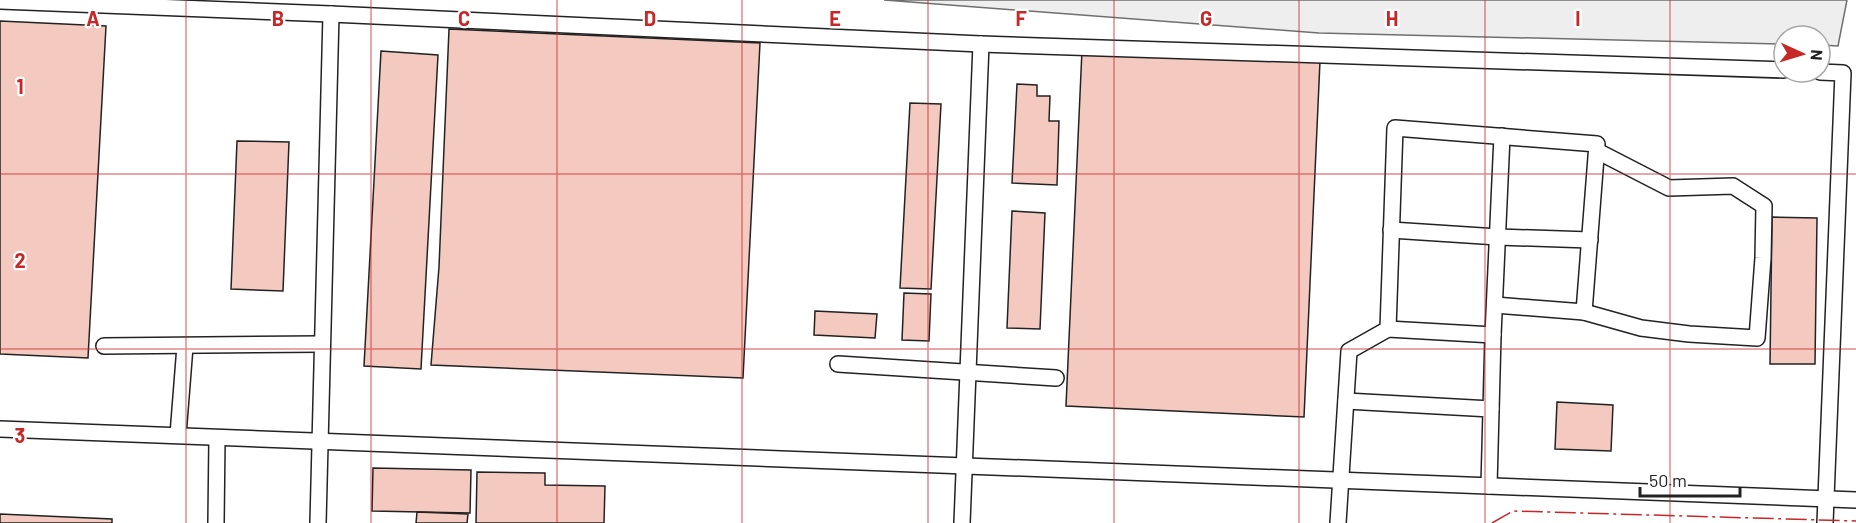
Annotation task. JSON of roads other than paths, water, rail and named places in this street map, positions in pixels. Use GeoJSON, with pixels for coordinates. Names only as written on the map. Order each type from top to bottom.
{"type":"FeatureCollection","features":[{"type":"Feature","properties":{"kind":"lane"},"geometry":{"type":"LineString","coordinates":[[0,1],[981,44],[1772,70]]}},
{"type":"Feature","properties":{"kind":"lane"},"geometry":{"type":"LineString","coordinates":[[318,523],[331,14]]}},
{"type":"Feature","properties":{"kind":"lane"},"geometry":{"type":"LineString","coordinates":[[962,523],[981,44]]}},
{"type":"Feature","properties":{"kind":"lane"},"geometry":{"type":"LineString","coordinates":[[1825,523],[1843,73],[1832,73]]}},
{"type":"Feature","properties":{"kind":"lane"},"geometry":{"type":"LineString","coordinates":[[1388,329],[1395,128],[1597,144],[1584,312]]}},
{"type":"Feature","properties":{"kind":"lane"},"geometry":{"type":"LineString","coordinates":[[1489,486],[1502,136]]}},
{"type":"Feature","properties":{"kind":"lane"},"geometry":{"type":"LineString","coordinates":[[1495,305],[1584,312],[1641,328],[1689,334],[1757,338],[1764,206],[1733,186],[1669,188],[1597,152]]}},
{"type":"Feature","properties":{"kind":"lane"},"geometry":{"type":"LineString","coordinates":[[1391,230],[1590,240]]}},
{"type":"Feature","properties":{"kind":"lane"},"geometry":{"type":"LineString","coordinates":[[1338,523],[1349,351],[1388,329],[1493,335]]}},
{"type":"Feature","properties":{"kind":"lane"},"geometry":{"type":"LineString","coordinates":[[104,346],[322,344]]}},
{"type":"Feature","properties":{"kind":"lane"},"geometry":{"type":"LineString","coordinates":[[178,435],[185,346]]}},
{"type":"Feature","properties":{"kind":"lane"},"geometry":{"type":"LineString","coordinates":[[838,364],[1056,378]]}},
{"type":"Feature","properties":{"kind":"lane"},"geometry":{"type":"LineString","coordinates":[[1346,401],[1491,410]]}},
{"type":"Feature","properties":{"kind":"lane"},"geometry":{"type":"LineString","coordinates":[[0,429],[1856,500]]}},
{"type":"Feature","properties":{"kind":"lane"},"geometry":{"type":"LineString","coordinates":[[216,523],[217,438]]}}]}
